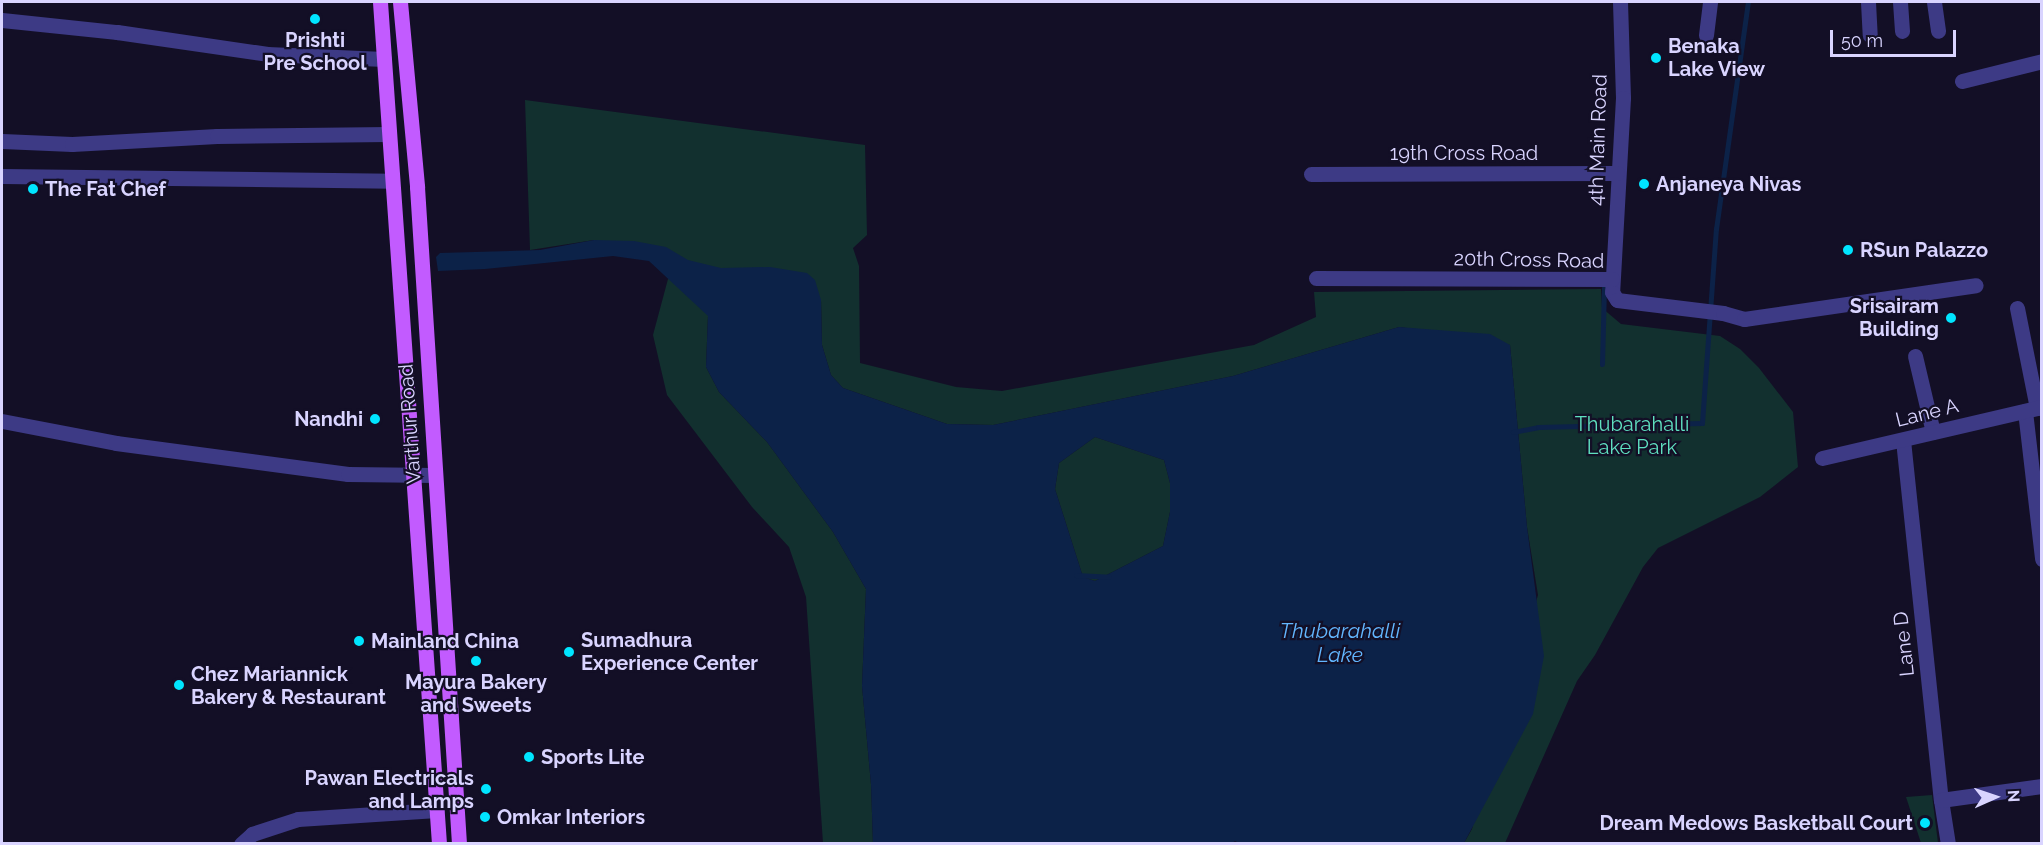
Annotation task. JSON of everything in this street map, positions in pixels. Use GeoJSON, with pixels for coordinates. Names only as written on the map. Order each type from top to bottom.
{"type":"FeatureCollection","features":[{"type":"Feature","properties":{"kind":"main road","name":"Varthur Road"},"geometry":{"type":"LineString","coordinates":[[380,2],[439,843]]}},
{"type":"Feature","properties":{"kind":"main road","name":"Varthur Road"},"geometry":{"type":"LineString","coordinates":[[400,2],[416,180],[459,843]]}},
{"type":"Feature","properties":{"kind":"main road"},"geometry":{"type":"LineString","coordinates":[[392,181],[416,180]]}},
{"type":"Feature","properties":{"kind":"street","name":"4th Main Road"},"geometry":{"type":"LineString","coordinates":[[1612,279],[1623,98],[1620,2]]}},
{"type":"Feature","properties":{"kind":"street"},"geometry":{"type":"LineString","coordinates":[[1706,35],[1710,2]]}},
{"type":"Feature","properties":{"kind":"street"},"geometry":{"type":"LineString","coordinates":[[1868,2],[1870,34]]}},
{"type":"Feature","properties":{"kind":"street"},"geometry":{"type":"LineString","coordinates":[[1900,2],[1902,31]]}},
{"type":"Feature","properties":{"kind":"street"},"geometry":{"type":"LineString","coordinates":[[1934,2],[1938,31]]}},
{"type":"Feature","properties":{"kind":"street"},"geometry":{"type":"LineString","coordinates":[[2,20],[117,32],[267,54],[384,59]]}},
{"type":"Feature","properties":{"kind":"street"},"geometry":{"type":"LineString","coordinates":[[1962,81],[2042,61]]}},
{"type":"Feature","properties":{"kind":"street"},"geometry":{"type":"LineString","coordinates":[[2,141],[72,144],[217,136],[389,134]]}},
{"type":"Feature","properties":{"kind":"street","name":"19th Cross Road"},"geometry":{"type":"LineString","coordinates":[[1311,174],[1617,173]]}},
{"type":"Feature","properties":{"kind":"street"},"geometry":{"type":"LineString","coordinates":[[2,176],[392,181]]}},
{"type":"Feature","properties":{"kind":"street","name":"20th Cross Road"},"geometry":{"type":"LineString","coordinates":[[1316,278],[1612,279],[1612,292],[1617,300],[1717,313],[1744,319],[1976,285]]}},
{"type":"Feature","properties":{"kind":"street"},"geometry":{"type":"LineString","coordinates":[[2017,308],[2035,409],[2042,559]]}},
{"type":"Feature","properties":{"kind":"street"},"geometry":{"type":"LineString","coordinates":[[1915,356],[1933,432]]}},
{"type":"Feature","properties":{"kind":"street","name":"Lane A"},"geometry":{"type":"LineString","coordinates":[[1822,458],[2035,409]]}},
{"type":"Feature","properties":{"kind":"street"},"geometry":{"type":"LineString","coordinates":[[2,421],[116,443],[348,474],[434,475]]}},
{"type":"Feature","properties":{"kind":"street","name":"Lane D"},"geometry":{"type":"LineString","coordinates":[[1903,440],[1941,800],[1948,843]]}},
{"type":"Feature","properties":{"kind":"street"},"geometry":{"type":"LineString","coordinates":[[1941,800],[2042,786]]}},
{"type":"Feature","properties":{"kind":"street"},"geometry":{"type":"LineString","coordinates":[[241,843],[252,834],[298,819],[375,812],[437,810]]}},
{"type":"Feature","properties":{"kind":"green space","name":"Thubarahalli Lake Park"},"geometry":{"type":"Polygon","coordinates":[[[525,100],[865,145],[867,235],[853,248],[859,266],[860,363],[956,387],[1002,391],[1254,345],[1316,317],[1314,292],[1601,289],[1602,308],[1621,324],[1720,336],[1740,349],[1759,368],[1793,412],[1798,467],[1760,497],[1658,548],[1643,567],[1595,655],[1577,681],[1505,843],[1464,843],[1472,829],[1538,595],[1527,527],[1510,345],[1399,327],[1233,376],[993,425],[947,424],[843,388],[831,375],[822,345],[821,300],[708,316],[706,367],[719,392],[767,442],[833,532],[866,589],[862,686],[871,784],[873,843],[823,843],[806,597],[789,547],[752,507],[667,395],[653,335],[672,264],[594,240],[530,250],[525,100]]]}},
{"type":"Feature","properties":{"kind":"green space"},"geometry":{"type":"Polygon","coordinates":[[[1095,437],[1164,460],[1170,483],[1170,512],[1163,546],[1095,581],[1083,577],[1055,489],[1059,463],[1095,437]]]}},
{"type":"Feature","properties":{"kind":"green space","name":"Dream Medows Basketball Court"},"geometry":{"type":"Polygon","coordinates":[[[1932,795],[1938,843],[1921,843],[1906,797],[1932,795]]]}},
{"type":"Feature","properties":{"kind":"water","name":"Thubarahalli Lake"},"geometry":{"type":"Polygon","coordinates":[[[594,240],[634,241],[666,247],[688,260],[721,268],[770,267],[807,273],[815,280],[821,300],[822,345],[831,375],[843,388],[947,424],[993,425],[1233,376],[1399,327],[1490,334],[1510,345],[1527,527],[1544,656],[1533,714],[1464,843],[1241,844],[1235,841],[1231,844],[873,843],[871,784],[862,686],[866,589],[833,532],[767,442],[719,392],[706,367],[708,316],[649,261],[613,256],[485,269],[438,271],[436,257],[440,253],[540,250],[594,240]],[[1095,437],[1059,463],[1055,489],[1083,577],[1095,581],[1163,546],[1170,512],[1170,483],[1164,460],[1095,437]]]}},
{"type":"Feature","properties":{"kind":"waterway"},"geometry":{"type":"LineString","coordinates":[[1513,432],[1538,427],[1702,423],[1716,229],[1748,2]]}},
{"type":"Feature","properties":{"kind":"waterway"},"geometry":{"type":"LineString","coordinates":[[1602,364],[1604,287]]}},
{"type":"Feature","properties":{"kind":"waterway"},"geometry":{"type":"LineString","coordinates":[[1076,575],[1109,577]]}},
{"type":"Feature","properties":{"kind":"place","name":"Prishti Pre School"},"geometry":{"type":"Point","coordinates":[315,19]}},
{"type":"Feature","properties":{"kind":"place","name":"Benaka Lake View"},"geometry":{"type":"Point","coordinates":[1656,58]}},
{"type":"Feature","properties":{"kind":"place","name":"Anjaneya Nivas"},"geometry":{"type":"Point","coordinates":[1644,184]}},
{"type":"Feature","properties":{"kind":"place","name":"The Fat Chef"},"geometry":{"type":"Point","coordinates":[33,189]}},
{"type":"Feature","properties":{"kind":"place","name":"RSun Palazzo"},"geometry":{"type":"Point","coordinates":[1848,250]}},
{"type":"Feature","properties":{"kind":"place","name":"Srisairam Building"},"geometry":{"type":"Point","coordinates":[1951,318]}},
{"type":"Feature","properties":{"kind":"place","name":"Nandhi"},"geometry":{"type":"Point","coordinates":[375,419]}},
{"type":"Feature","properties":{"kind":"place","name":"Mainland China"},"geometry":{"type":"Point","coordinates":[359,641]}},
{"type":"Feature","properties":{"kind":"place","name":"Sumadhura Experience Center"},"geometry":{"type":"Point","coordinates":[569,652]}},
{"type":"Feature","properties":{"kind":"place","name":"Mayura Bakery and Sweets"},"geometry":{"type":"Point","coordinates":[476,661]}},
{"type":"Feature","properties":{"kind":"place","name":"Chez Mariannick Bakery & Restaurant"},"geometry":{"type":"Point","coordinates":[179,685]}},
{"type":"Feature","properties":{"kind":"place","name":"Sports Lite"},"geometry":{"type":"Point","coordinates":[529,757]}},
{"type":"Feature","properties":{"kind":"place","name":"Pawan Electricals and Lamps"},"geometry":{"type":"Point","coordinates":[486,789]}},
{"type":"Feature","properties":{"kind":"place","name":"Omkar Interiors"},"geometry":{"type":"Point","coordinates":[485,817]}},
{"type":"Feature","properties":{"kind":"place","name":"Dream Medows Basketball Court"},"geometry":{"type":"Point","coordinates":[1925,823]}}]}
